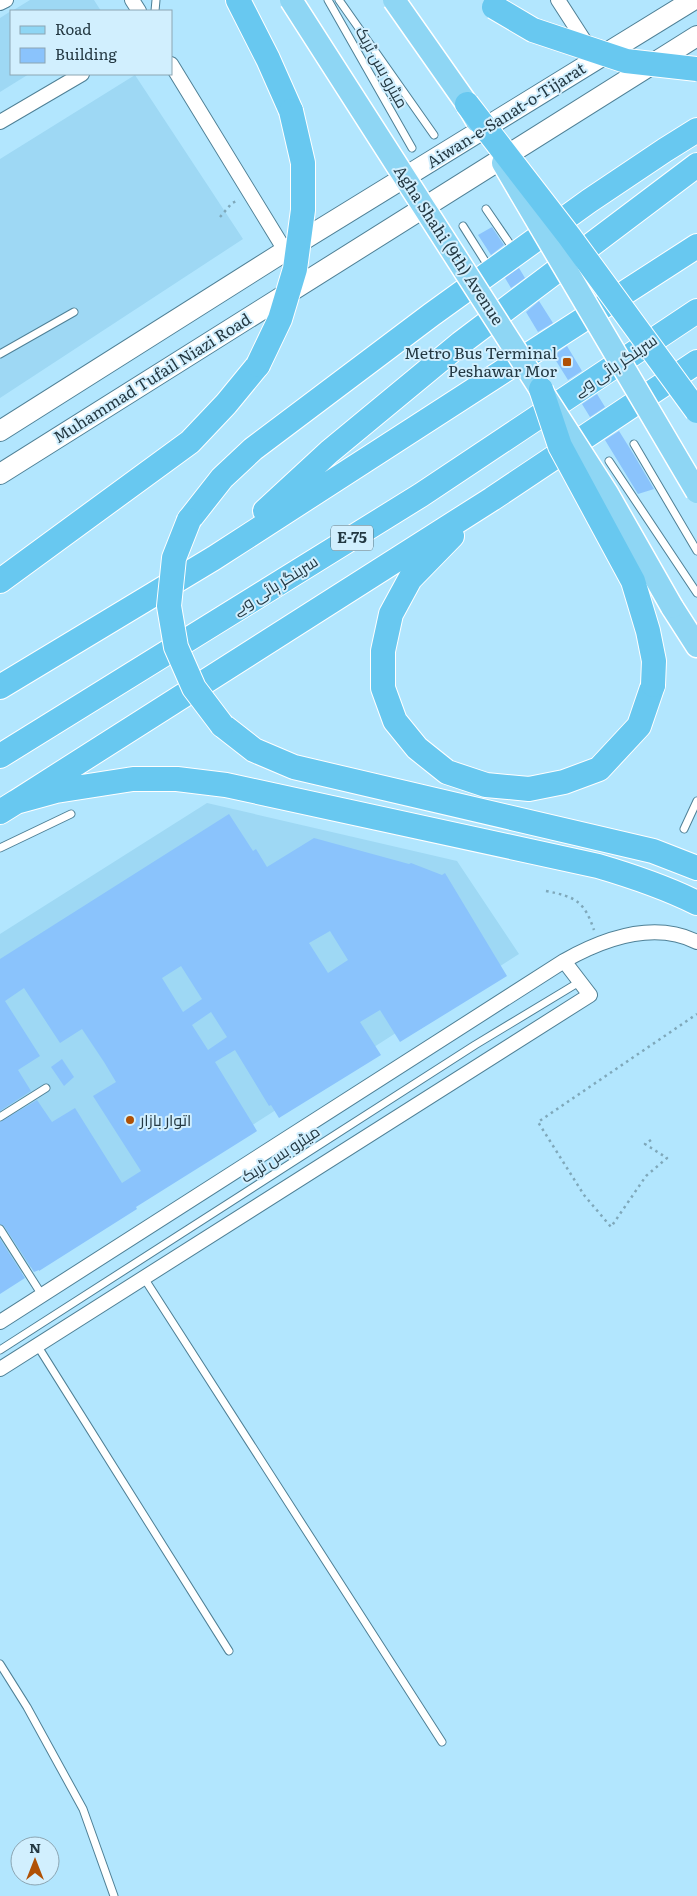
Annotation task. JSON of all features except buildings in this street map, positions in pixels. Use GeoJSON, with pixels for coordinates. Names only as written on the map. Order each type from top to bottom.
{"type":"FeatureCollection","features":[{"type":"Feature","properties":{"kind":"highway"},"geometry":{"type":"LineString","coordinates":[[0,581],[190,442],[226,404],[258,365],[280,319],[295,269],[303,210],[303,163],[292,111],[238,0]]}},
{"type":"Feature","properties":{"kind":"highway"},"geometry":{"type":"LineString","coordinates":[[489,3],[533,30],[609,56],[626,61],[697,69]]}},
{"type":"Feature","properties":{"kind":"highway"},"geometry":{"type":"LineString","coordinates":[[467,104],[569,236],[697,411]]}},
{"type":"Feature","properties":{"kind":"highway"},"geometry":{"type":"LineString","coordinates":[[697,130],[590,201],[438,309],[253,449],[222,478],[190,520],[174,558],[169,606],[176,647],[194,688],[222,725],[254,750],[294,767],[653,851],[697,868]]}},
{"type":"Feature","properties":{"kind":"highway"},"geometry":{"type":"LineString","coordinates":[[214,558],[329,452],[461,344],[697,165]]}},
{"type":"Feature","properties":{"kind":"highway"},"geometry":{"type":"LineString","coordinates":[[0,687],[214,558],[697,246]]}},
{"type":"Feature","properties":{"kind":"highway","name":"سرینگر ہائی وے"},"geometry":{"type":"LineString","coordinates":[[0,756],[421,495],[697,311]]}},
{"type":"Feature","properties":{"kind":"highway"},"geometry":{"type":"LineString","coordinates":[[8,807],[492,499],[697,362]]}},
{"type":"Feature","properties":{"kind":"highway"},"geometry":{"type":"LineString","coordinates":[[492,499],[432,555],[410,579],[391,614],[383,651],[383,688],[395,721],[416,748],[447,772],[486,785],[530,790],[564,782],[599,769],[618,751],[639,726],[653,685],[654,661],[648,631],[633,581],[560,446],[541,389]]}},
{"type":"Feature","properties":{"kind":"highway"},"geometry":{"type":"LineString","coordinates":[[8,807],[56,791],[134,779],[177,779],[226,785],[598,866],[635,876],[697,903]]}},
{"type":"Feature","properties":{"kind":"main road","name":"Agha Shahi (9th) Avenue"},"geometry":{"type":"LineString","coordinates":[[291,0],[607,493],[697,646]]}},
{"type":"Feature","properties":{"kind":"main road"},"geometry":{"type":"LineString","coordinates":[[394,0],[467,104],[697,492]]}},
{"type":"Feature","properties":{"kind":"main road","name":"Aiwan-e-Sanat-o-Tijarat"},"geometry":{"type":"LineString","coordinates":[[0,431],[267,262],[693,0]]}},
{"type":"Feature","properties":{"kind":"main road"},"geometry":{"type":"LineString","coordinates":[[304,282],[697,36]]}},
{"type":"Feature","properties":{"kind":"main road","name":"Muhammad Tufail Niazi Road"},"geometry":{"type":"LineString","coordinates":[[0,474],[304,282]]}},
{"type":"Feature","properties":{"kind":"street"},"geometry":{"type":"LineString","coordinates":[[0,4],[6,0]]}},
{"type":"Feature","properties":{"kind":"street"},"geometry":{"type":"LineString","coordinates":[[558,0],[597,60]]}},
{"type":"Feature","properties":{"kind":"street"},"geometry":{"type":"LineString","coordinates":[[172,66],[304,282]]}},
{"type":"Feature","properties":{"kind":"street"},"geometry":{"type":"LineString","coordinates":[[0,122],[80,75]]}},
{"type":"Feature","properties":{"kind":"street"},"geometry":{"type":"LineString","coordinates":[[0,1322],[564,961],[617,937],[643,932],[667,933],[697,942]]}},
{"type":"Feature","properties":{"kind":"street"},"geometry":{"type":"LineString","coordinates":[[0,1369],[590,995],[564,961]]}},
{"type":"Feature","properties":{"kind":"lane","name":"میٹرو بس ٹریک"},"geometry":{"type":"LineString","coordinates":[[328,0],[412,148]]}},
{"type":"Feature","properties":{"kind":"lane","name":"میٹرو بس ٹریک"},"geometry":{"type":"LineString","coordinates":[[339,0],[434,135]]}},
{"type":"Feature","properties":{"kind":"lane"},"geometry":{"type":"LineString","coordinates":[[486,209],[512,247]]}},
{"type":"Feature","properties":{"kind":"lane"},"geometry":{"type":"LineString","coordinates":[[463,226],[485,261]]}},
{"type":"Feature","properties":{"kind":"lane"},"geometry":{"type":"LineString","coordinates":[[0,354],[74,312]]}},
{"type":"Feature","properties":{"kind":"lane"},"geometry":{"type":"LineString","coordinates":[[634,444],[697,550]]}},
{"type":"Feature","properties":{"kind":"lane"},"geometry":{"type":"LineString","coordinates":[[609,461],[697,594]]}},
{"type":"Feature","properties":{"kind":"lane"},"geometry":{"type":"LineString","coordinates":[[684,829],[697,801]]}},
{"type":"Feature","properties":{"kind":"lane"},"geometry":{"type":"LineString","coordinates":[[0,848],[71,814]]}},
{"type":"Feature","properties":{"kind":"lane","name":"میٹرو بس ٹریک"},"geometry":{"type":"LineString","coordinates":[[0,1350],[475,1045],[576,984]]}},
{"type":"Feature","properties":{"kind":"lane"},"geometry":{"type":"LineString","coordinates":[[0,1117],[46,1088]]}},
{"type":"Feature","properties":{"kind":"lane"},"geometry":{"type":"LineString","coordinates":[[0,1229],[42,1295]]}},
{"type":"Feature","properties":{"kind":"lane"},"geometry":{"type":"LineString","coordinates":[[144,1278],[442,1742]]}},
{"type":"Feature","properties":{"kind":"lane"},"geometry":{"type":"LineString","coordinates":[[37,1346],[229,1651]]}},
{"type":"Feature","properties":{"kind":"lane"},"geometry":{"type":"LineString","coordinates":[[0,1664],[27,1707],[83,1809],[114,1896]]}},
{"type":"Feature","properties":{"kind":"path"},"geometry":{"type":"LineString","coordinates":[[220,217],[232,203],[250,194]]}},
{"type":"Feature","properties":{"kind":"path"},"geometry":{"type":"LineString","coordinates":[[546,891],[568,895],[584,908],[591,920],[598,944]]}},
{"type":"Feature","properties":{"kind":"path"},"geometry":{"type":"LineString","coordinates":[[651,1140],[645,1144],[667,1158],[646,1176],[612,1226],[584,1195],[538,1122],[697,1014]]}},
{"type":"Feature","properties":{"kind":"shaded area"},"geometry":{"type":"Polygon","coordinates":[[[30,0],[94,0],[100,10],[14,10],[30,0]]]}},
{"type":"Feature","properties":{"kind":"shaded area"},"geometry":{"type":"Polygon","coordinates":[[[10,12],[10,75],[27,75],[0,92],[0,18],[10,12]]]}},
{"type":"Feature","properties":{"kind":"shaded area"},"geometry":{"type":"Polygon","coordinates":[[[135,75],[243,239],[0,398],[0,159],[135,75]]]}},
{"type":"Feature","properties":{"kind":"shaded area","name":"اتوار بازار"},"geometry":{"type":"Polygon","coordinates":[[[207,803],[457,861],[519,954],[0,1287],[0,934],[207,803]]]}},
{"type":"Feature","properties":{"kind":"place","name":"Metro Bus Terminal Peshawar Mor"},"geometry":{"type":"Point","coordinates":[567,362]}},
{"type":"Feature","properties":{"kind":"place","name":"اتوار بازار"},"geometry":{"type":"Point","coordinates":[130,1120]}}]}
